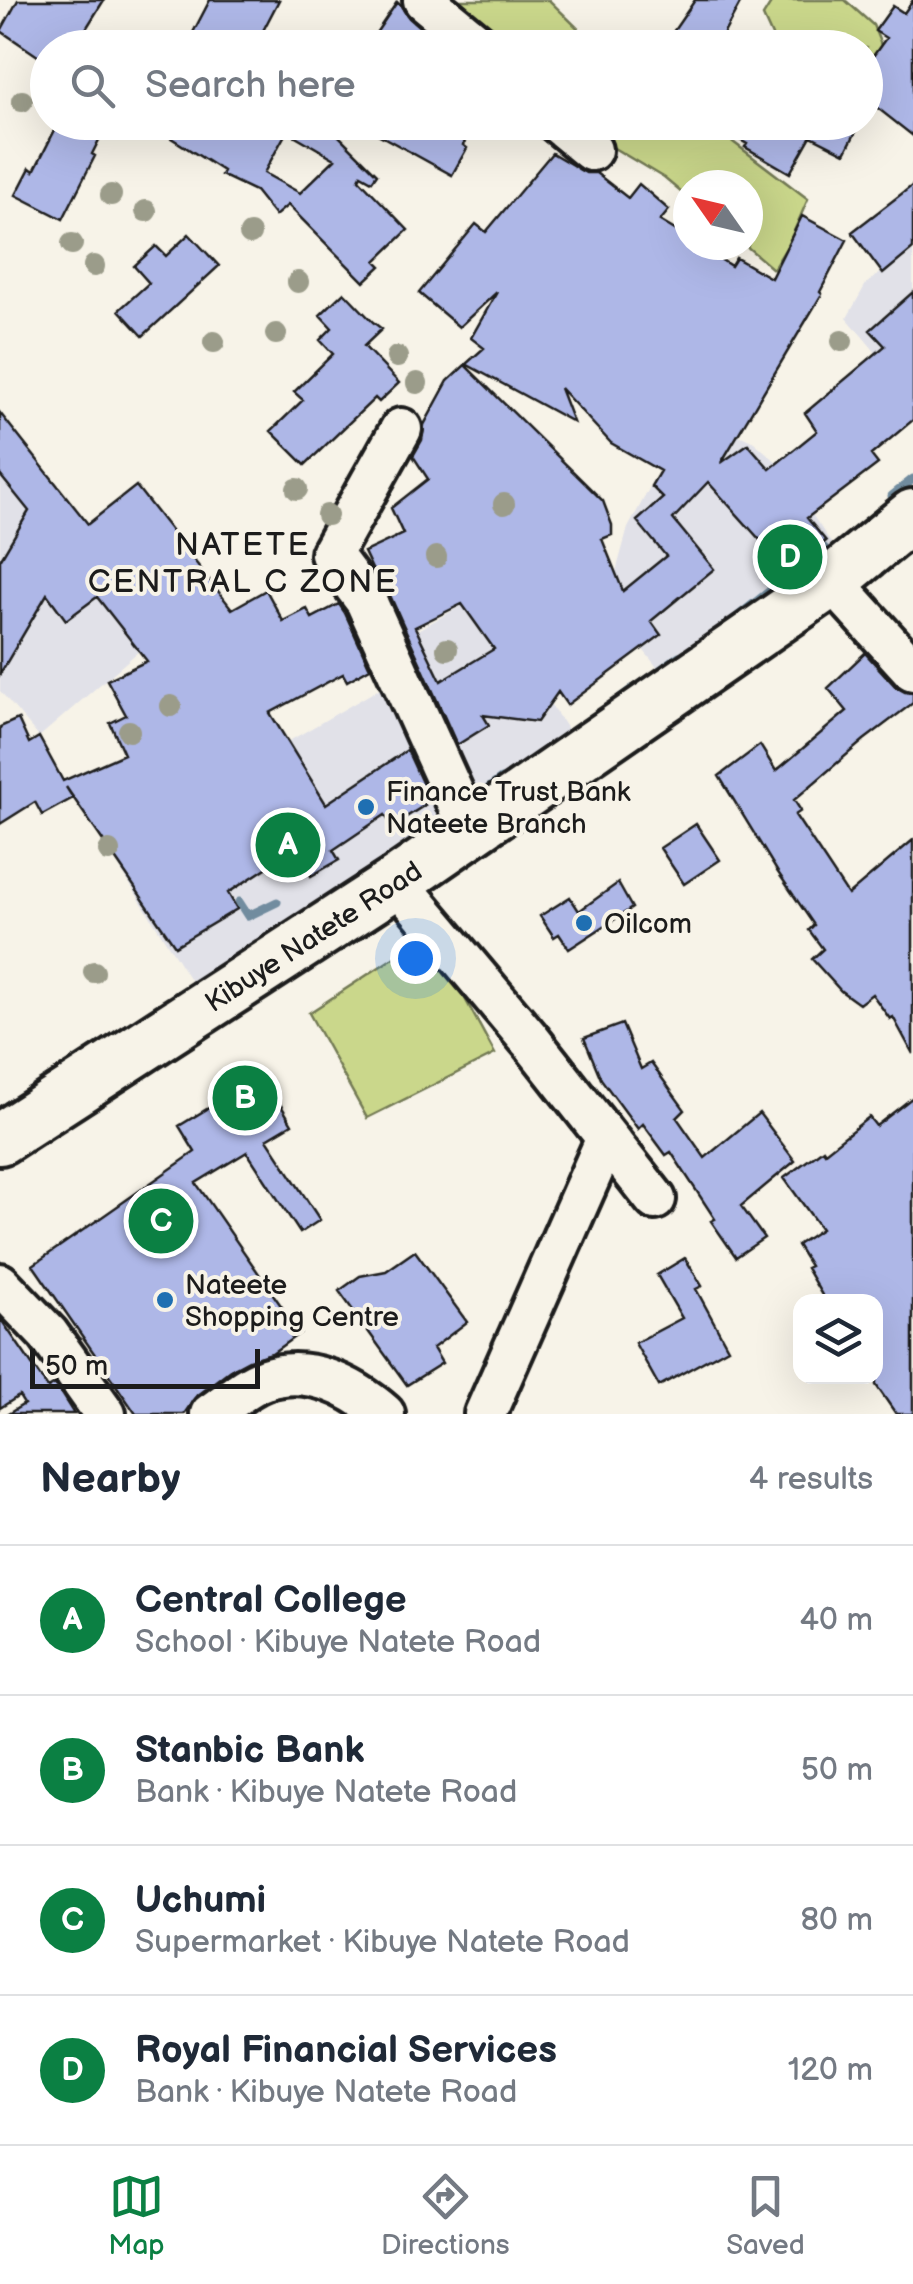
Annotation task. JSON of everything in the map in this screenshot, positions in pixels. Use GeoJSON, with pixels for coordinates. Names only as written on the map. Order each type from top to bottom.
{"type":"FeatureCollection","features":[{"type":"Feature","properties":{"kind":"main road","name":"Kibuye Natete Road"},"geometry":{"type":"LineString","coordinates":[[0,1140],[397,882],[832,581],[913,515]]}},
{"type":"Feature","properties":{"kind":"street"},"geometry":{"type":"LineString","coordinates":[[424,0],[460,30]]}},
{"type":"Feature","properties":{"kind":"street"},"geometry":{"type":"LineString","coordinates":[[579,140],[591,150]]}},
{"type":"Feature","properties":{"kind":"street"},"geometry":{"type":"LineString","coordinates":[[401,429],[331,554],[366,601],[470,830]]}},
{"type":"Feature","properties":{"kind":"street"},"geometry":{"type":"LineString","coordinates":[[832,581],[913,670]]}},
{"type":"Feature","properties":{"kind":"street"},"geometry":{"type":"LineString","coordinates":[[397,882],[530,1040],[655,1199]]}},
{"type":"Feature","properties":{"kind":"street"},"geometry":{"type":"LineString","coordinates":[[485,1414],[607,1138]]}},
{"type":"Feature","properties":{"kind":"street"},"geometry":{"type":"LineString","coordinates":[[0,1284],[48,1334],[106,1414]]}},
{"type":"Feature","properties":{"kind":"street"},"geometry":{"type":"LineString","coordinates":[[211,1414],[262,1380],[292,1373],[324,1379],[350,1390],[384,1414]]}},
{"type":"Feature","properties":{"kind":"shaded area"},"geometry":{"type":"Polygon","coordinates":[[[913,248],[913,397],[847,318],[866,284],[913,248]]]}},
{"type":"Feature","properties":{"kind":"shaded area"},"geometry":{"type":"Polygon","coordinates":[[[690,412],[754,442],[778,463],[835,549],[664,676],[607,604],[628,528],[690,412]]]}},
{"type":"Feature","properties":{"kind":"shaded area"},"geometry":{"type":"Polygon","coordinates":[[[0,475],[139,651],[39,737],[0,691],[0,475]]]}},
{"type":"Feature","properties":{"kind":"shaded area"},"geometry":{"type":"Polygon","coordinates":[[[463,605],[489,642],[503,633],[575,741],[484,801],[392,644],[463,605]]]}},
{"type":"Feature","properties":{"kind":"shaded area"},"geometry":{"type":"Polygon","coordinates":[[[391,682],[471,812],[196,989],[97,832],[179,805],[391,682]]]}},
{"type":"Feature","properties":{"kind":"green space"},"geometry":{"type":"Polygon","coordinates":[[[446,0],[549,0],[580,30],[481,30],[446,0]]]}},
{"type":"Feature","properties":{"kind":"green space"},"geometry":{"type":"Polygon","coordinates":[[[773,0],[845,0],[875,30],[769,30],[763,16],[773,0]]]}},
{"type":"Feature","properties":{"kind":"green space"},"geometry":{"type":"Polygon","coordinates":[[[600,140],[730,140],[808,199],[773,269],[762,260],[763,170],[673,170],[673,186],[600,140]]]}},
{"type":"Feature","properties":{"kind":"green space"},"geometry":{"type":"Polygon","coordinates":[[[430,934],[495,1054],[367,1118],[309,1013],[430,934]]]}},
{"type":"Feature","properties":{"kind":"building"},"geometry":{"type":"Polygon","coordinates":[[[18,0],[104,0],[85,30],[30,30],[30,51],[1,31],[18,0]]]}},
{"type":"Feature","properties":{"kind":"building"},"geometry":{"type":"Polygon","coordinates":[[[210,0],[279,0],[263,30],[194,30],[210,0]]]}},
{"type":"Feature","properties":{"kind":"building"},"geometry":{"type":"Polygon","coordinates":[[[695,0],[742,0],[726,30],[674,30],[695,0]]]}},
{"type":"Feature","properties":{"kind":"building"},"geometry":{"type":"Polygon","coordinates":[[[913,0],[913,136],[883,112],[886,38],[883,30],[876,30],[893,6],[904,13],[913,0]]]}},
{"type":"Feature","properties":{"kind":"building"},"geometry":{"type":"Polygon","coordinates":[[[397,2],[423,30],[378,30],[397,2]]]}},
{"type":"Feature","properties":{"kind":"building"},"geometry":{"type":"Polygon","coordinates":[[[50,140],[99,140],[63,219],[16,195],[30,168],[34,171],[50,140]]]}},
{"type":"Feature","properties":{"kind":"building"},"geometry":{"type":"Polygon","coordinates":[[[174,140],[282,140],[264,173],[300,193],[335,159],[302,140],[343,140],[377,174],[372,181],[361,175],[359,179],[408,230],[376,261],[381,266],[364,282],[288,205],[275,216],[255,191],[221,175],[223,171],[174,140]]]}},
{"type":"Feature","properties":{"kind":"building"},"geometry":{"type":"Polygon","coordinates":[[[389,140],[466,140],[463,145],[467,148],[452,175],[389,140]]]}},
{"type":"Feature","properties":{"kind":"building"},"geometry":{"type":"Polygon","coordinates":[[[740,140],[809,140],[790,173],[745,147],[747,144],[740,140]]]}},
{"type":"Feature","properties":{"kind":"building"},"geometry":{"type":"Polygon","coordinates":[[[819,140],[852,140],[845,153],[819,140]]]}},
{"type":"Feature","properties":{"kind":"building"},"geometry":{"type":"Polygon","coordinates":[[[552,153],[586,173],[596,173],[628,198],[639,184],[669,210],[660,221],[673,229],[673,260],[722,260],[731,266],[740,260],[771,278],[802,216],[847,240],[822,294],[721,463],[748,444],[770,469],[817,431],[805,413],[885,346],[870,330],[913,292],[913,420],[871,455],[878,464],[807,518],[826,541],[785,575],[769,550],[708,482],[673,519],[714,569],[651,621],[661,635],[567,705],[558,692],[537,722],[483,715],[489,725],[457,745],[388,591],[364,552],[403,534],[391,508],[428,479],[413,456],[422,440],[424,425],[448,381],[465,365],[603,501],[612,535],[602,539],[623,591],[666,556],[637,521],[663,498],[651,486],[660,471],[611,443],[560,388],[573,422],[466,364],[484,348],[471,338],[497,292],[459,327],[419,293],[476,224],[486,232],[552,153]],[[462,604],[415,627],[441,681],[494,649],[462,604]]]}},
{"type":"Feature","properties":{"kind":"building"},"geometry":{"type":"Polygon","coordinates":[[[913,185],[913,249],[883,274],[852,232],[913,185]]]}},
{"type":"Feature","properties":{"kind":"building"},"geometry":{"type":"Polygon","coordinates":[[[189,234],[219,266],[143,336],[119,310],[149,283],[134,266],[156,246],[166,256],[189,234]]]}},
{"type":"Feature","properties":{"kind":"building"},"geometry":{"type":"Polygon","coordinates":[[[344,292],[382,329],[364,346],[399,383],[379,402],[375,398],[305,465],[271,431],[303,400],[294,392],[333,354],[320,340],[332,328],[320,315],[344,292]]]}},
{"type":"Feature","properties":{"kind":"building"},"geometry":{"type":"Polygon","coordinates":[[[0,413],[88,524],[136,486],[232,609],[266,590],[283,621],[307,609],[312,618],[339,604],[370,668],[347,681],[343,674],[270,713],[326,804],[407,750],[425,789],[418,794],[425,805],[392,826],[385,815],[333,850],[339,860],[311,876],[295,849],[228,893],[237,909],[175,946],[66,787],[73,798],[42,815],[35,802],[0,824],[0,727],[18,719],[29,743],[39,737],[63,781],[124,754],[110,723],[126,715],[107,680],[147,661],[97,597],[66,620],[47,594],[0,674],[0,560],[29,511],[0,475],[0,413]]]}},
{"type":"Feature","properties":{"kind":"building"},"geometry":{"type":"Polygon","coordinates":[[[865,653],[896,687],[913,693],[913,703],[794,800],[801,811],[795,815],[848,895],[913,840],[913,1054],[893,1017],[890,1019],[872,994],[859,1004],[841,991],[812,959],[823,949],[809,930],[814,925],[719,776],[760,745],[776,771],[847,711],[828,688],[865,653]]]}},
{"type":"Feature","properties":{"kind":"building"},"geometry":{"type":"Polygon","coordinates":[[[696,824],[720,860],[684,884],[660,848],[696,824]]]}},
{"type":"Feature","properties":{"kind":"building"},"geometry":{"type":"Polygon","coordinates":[[[618,883],[632,908],[569,949],[559,934],[554,937],[540,916],[570,897],[579,911],[618,883]]]}},
{"type":"Feature","properties":{"kind":"building"},"geometry":{"type":"Polygon","coordinates":[[[622,1024],[641,1069],[651,1063],[685,1110],[677,1118],[705,1158],[759,1113],[795,1161],[741,1206],[764,1238],[736,1257],[671,1152],[666,1155],[643,1124],[638,1129],[601,1079],[584,1038],[622,1024]]]}},
{"type":"Feature","properties":{"kind":"building"},"geometry":{"type":"Polygon","coordinates":[[[263,1075],[292,1124],[267,1139],[320,1220],[300,1233],[247,1152],[196,1183],[300,1333],[272,1353],[230,1370],[197,1395],[184,1414],[136,1414],[33,1265],[195,1152],[179,1126],[263,1075]]]}},
{"type":"Feature","properties":{"kind":"building"},"geometry":{"type":"Polygon","coordinates":[[[913,1097],[913,1414],[896,1414],[876,1385],[883,1384],[883,1294],[821,1294],[797,1245],[821,1229],[784,1178],[869,1117],[876,1126],[913,1097]]]}},
{"type":"Feature","properties":{"kind":"building"},"geometry":{"type":"Polygon","coordinates":[[[415,1251],[467,1322],[433,1348],[442,1363],[407,1385],[339,1291],[360,1276],[386,1271],[415,1251]]]}},
{"type":"Feature","properties":{"kind":"building"},"geometry":{"type":"Polygon","coordinates":[[[685,1258],[702,1286],[696,1289],[728,1348],[659,1386],[635,1343],[682,1318],[657,1275],[685,1258]]]}},
{"type":"Feature","properties":{"kind":"building"},"geometry":{"type":"Polygon","coordinates":[[[0,1318],[48,1388],[55,1384],[74,1414],[8,1414],[24,1404],[19,1396],[0,1408],[0,1318]]]}},
{"type":"Feature","properties":{"kind":"waterway"},"geometry":{"type":"LineString","coordinates":[[892,496],[913,479]]}},
{"type":"Feature","properties":{"kind":"waterway"},"geometry":{"type":"LineString","coordinates":[[732,621],[824,548]]}},
{"type":"Feature","properties":{"kind":"waterway"},"geometry":{"type":"LineString","coordinates":[[660,670],[679,656]]}},
{"type":"Feature","properties":{"kind":"waterway"},"geometry":{"type":"LineString","coordinates":[[620,698],[632,689]]}},
{"type":"Feature","properties":{"kind":"waterway"},"geometry":{"type":"LineString","coordinates":[[489,788],[501,779]]}},
{"type":"Feature","properties":{"kind":"waterway"},"geometry":{"type":"LineString","coordinates":[[239,902],[248,916],[277,902]]}},
{"type":"Feature","properties":{"kind":"place","name":"Royal Financial Services"},"geometry":{"type":"Point","coordinates":[790,557]}},
{"type":"Feature","properties":{"kind":"place","name":"Finance Trust Bank Nateete Branch"},"geometry":{"type":"Point","coordinates":[366,807]}},
{"type":"Feature","properties":{"kind":"place","name":"Central College"},"geometry":{"type":"Point","coordinates":[288,845]}},
{"type":"Feature","properties":{"kind":"place","name":"Oilcom"},"geometry":{"type":"Point","coordinates":[584,923]}},
{"type":"Feature","properties":{"kind":"place","name":"Stanbic Bank"},"geometry":{"type":"Point","coordinates":[245,1098]}},
{"type":"Feature","properties":{"kind":"place","name":"Uchumi"},"geometry":{"type":"Point","coordinates":[161,1221]}},
{"type":"Feature","properties":{"kind":"place","name":"Nateete Shopping Centre"},"geometry":{"type":"Point","coordinates":[165,1300]}},
{"type":"Feature","properties":{"kind":"district","name":"NATETE CENTRAL C ZONE"},"geometry":{"type":"Point","coordinates":[243,562]}}]}
